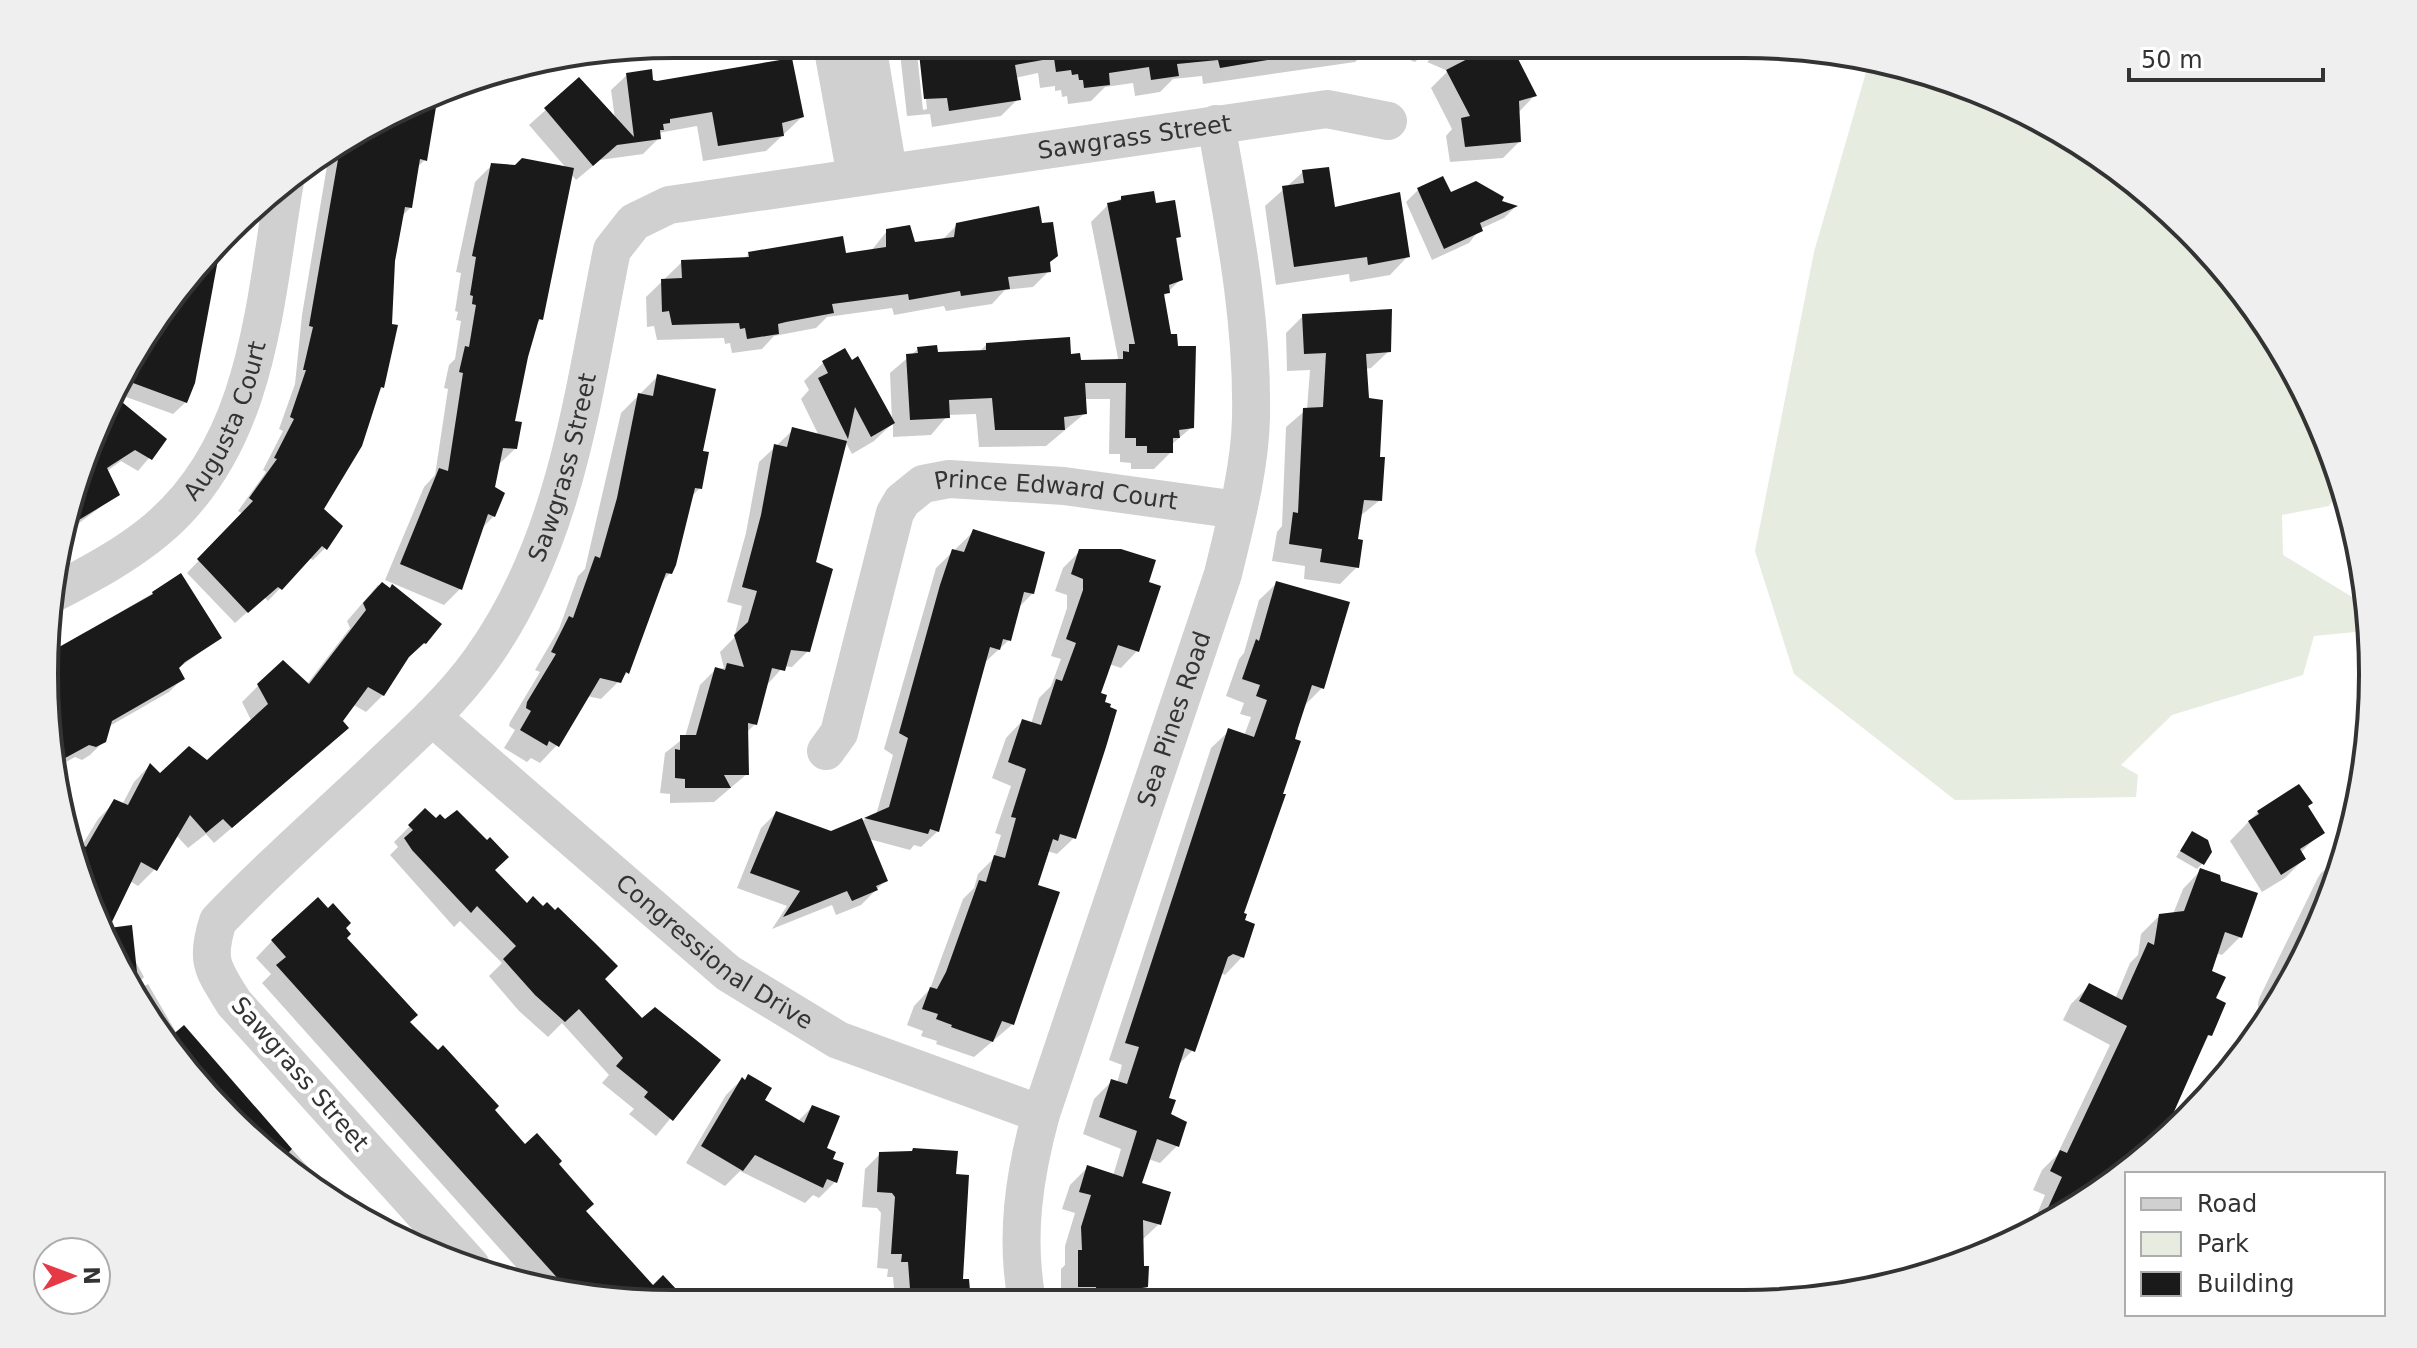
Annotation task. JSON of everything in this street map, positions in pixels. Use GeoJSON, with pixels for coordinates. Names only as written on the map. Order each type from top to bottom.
{"type":"FeatureCollection","features":[{"type":"Feature","properties":{"kind":"street"},"geometry":{"type":"LineString","coordinates":[[836,58],[872,173]]}},
{"type":"Feature","properties":{"kind":"street"},"geometry":{"type":"LineString","coordinates":[[868,58],[872,173]]}},
{"type":"Feature","properties":{"kind":"street","name":"Sawgrass Street"},"geometry":{"type":"LineString","coordinates":[[456,1250],[234,1003],[211,965],[210,945],[218,921],[432,717],[479,663],[503,627],[542,550],[565,481],[612,250],[634,222],[669,205],[1327,109],[1388,121]]}},
{"type":"Feature","properties":{"kind":"street","name":"Sea Pines Road"},"geometry":{"type":"LineString","coordinates":[[1026,1290],[1022,1212],[1026,1172],[1041,1114],[1223,574],[1238,510],[1251,419],[1246,295],[1216,124]]}},
{"type":"Feature","properties":{"kind":"street","name":"Augusta Court"},"geometry":{"type":"LineString","coordinates":[[64,588],[111,562],[156,530],[201,483],[219,456],[250,379],[282,199]]}},
{"type":"Feature","properties":{"kind":"street","name":"Prince Edward Court"},"geometry":{"type":"LineString","coordinates":[[826,751],[839,733],[895,513],[902,501],[923,484],[949,479],[1064,486],[1238,510]]}},
{"type":"Feature","properties":{"kind":"street","name":"Congressional Drive"},"geometry":{"type":"LineString","coordinates":[[432,717],[728,973],[838,1040],[1041,1114]]}},
{"type":"Feature","properties":{"kind":"green space"},"geometry":{"type":"Polygon","coordinates":[[[1866,71],[1902,79],[1979,105],[2051,141],[2118,185],[2179,238],[2206,268],[2232,299],[2276,366],[2312,438],[2333,500],[2329,506],[2282,515],[2283,555],[2354,598],[2358,632],[2314,636],[2303,675],[2172,715],[2121,765],[2138,775],[2136,797],[1955,800],[1794,674],[1755,551],[1814,252],[1866,71]]]}},
{"type":"Feature","properties":{"kind":"building"},"geometry":{"type":"Polygon","coordinates":[[[792,58],[804,117],[782,123],[784,136],[718,146],[712,112],[670,119],[670,123],[663,124],[664,130],[660,130],[661,139],[617,145],[593,166],[544,108],[579,77],[634,137],[626,73],[652,69],[653,80],[657,81],[792,58]]]}},
{"type":"Feature","properties":{"kind":"building"},"geometry":{"type":"Polygon","coordinates":[[[920,58],[1054,58],[1015,65],[1021,100],[949,111],[947,98],[924,99],[920,58]]]}},
{"type":"Feature","properties":{"kind":"building"},"geometry":{"type":"Polygon","coordinates":[[[1054,58],[1279,58],[1220,68],[1218,60],[1177,64],[1179,76],[1151,80],[1149,67],[1109,73],[1110,85],[1084,88],[1083,80],[1079,80],[1078,74],[1072,75],[1071,70],[1056,72],[1054,58]]]}},
{"type":"Feature","properties":{"kind":"building"},"geometry":{"type":"Polygon","coordinates":[[[1469,58],[1518,58],[1537,96],[1519,101],[1521,142],[1465,147],[1461,118],[1470,116],[1446,70],[1469,58]]]}},
{"type":"Feature","properties":{"kind":"building"},"geometry":{"type":"Polygon","coordinates":[[[436,106],[427,161],[420,159],[412,208],[405,207],[395,261],[392,324],[398,325],[384,388],[381,387],[362,446],[324,509],[343,526],[327,550],[322,546],[282,590],[278,587],[248,613],[197,559],[253,501],[249,498],[277,459],[274,458],[294,419],[290,417],[306,370],[303,370],[313,327],[309,326],[338,158],[436,106]]]}},
{"type":"Feature","properties":{"kind":"building"},"geometry":{"type":"Polygon","coordinates":[[[522,158],[574,168],[543,320],[539,319],[528,357],[515,421],[522,422],[517,449],[503,448],[495,487],[505,493],[495,517],[488,514],[462,590],[400,564],[439,468],[448,471],[463,373],[459,372],[465,346],[469,347],[476,305],[472,304],[473,296],[470,295],[476,257],[472,256],[491,163],[515,165],[522,158]]]}},
{"type":"Feature","properties":{"kind":"building"},"geometry":{"type":"Polygon","coordinates":[[[1329,167],[1335,207],[1400,192],[1410,257],[1368,265],[1367,257],[1294,267],[1282,186],[1304,183],[1302,170],[1329,167]]]}},
{"type":"Feature","properties":{"kind":"building"},"geometry":{"type":"Polygon","coordinates":[[[1443,176],[1451,192],[1476,181],[1504,197],[1502,201],[1518,206],[1480,223],[1483,231],[1444,249],[1417,188],[1443,176]]]}},
{"type":"Feature","properties":{"kind":"building"},"geometry":{"type":"Polygon","coordinates":[[[1154,191],[1156,203],[1175,200],[1181,237],[1176,238],[1183,280],[1169,285],[1170,293],[1164,294],[1171,334],[1177,334],[1178,346],[1196,346],[1194,428],[1179,430],[1180,438],[1173,438],[1173,453],[1147,453],[1147,446],[1136,446],[1136,438],[1125,438],[1126,383],[1085,383],[1087,414],[1064,417],[1065,430],[995,430],[992,398],[949,400],[950,418],[910,420],[906,354],[918,353],[917,347],[937,345],[938,352],[986,350],[986,343],[1070,337],[1071,354],[1080,353],[1081,360],[1123,359],[1123,351],[1129,352],[1129,344],[1135,344],[1107,203],[1121,200],[1121,196],[1154,191]]]}},
{"type":"Feature","properties":{"kind":"building"},"geometry":{"type":"Polygon","coordinates":[[[1039,206],[1042,223],[1053,222],[1058,256],[1050,262],[1051,272],[1008,277],[1010,289],[961,296],[960,291],[909,300],[908,294],[832,304],[834,313],[778,324],[779,334],[747,339],[745,328],[740,329],[739,323],[672,325],[669,311],[662,312],[661,279],[682,278],[681,260],[749,257],[748,252],[843,236],[846,253],[886,247],[886,229],[910,225],[915,242],[954,237],[956,223],[1039,206]]]}},
{"type":"Feature","properties":{"kind":"building"},"geometry":{"type":"Polygon","coordinates":[[[218,260],[195,383],[187,403],[132,383],[185,299],[218,260]]]}},
{"type":"Feature","properties":{"kind":"building"},"geometry":{"type":"Polygon","coordinates":[[[1392,309],[1391,352],[1366,354],[1369,398],[1383,400],[1380,457],[1385,457],[1382,501],[1364,500],[1358,539],[1363,540],[1359,568],[1320,562],[1322,549],[1289,544],[1293,512],[1298,513],[1303,408],[1323,407],[1326,353],[1304,354],[1302,314],[1392,309]]]}},
{"type":"Feature","properties":{"kind":"building"},"geometry":{"type":"Polygon","coordinates":[[[845,348],[852,360],[858,356],[895,423],[871,437],[855,407],[848,439],[818,378],[828,373],[822,361],[845,348]]]}},
{"type":"Feature","properties":{"kind":"building"},"geometry":{"type":"Polygon","coordinates":[[[657,374],[716,389],[703,451],[709,452],[702,489],[695,488],[676,565],[672,574],[666,573],[629,674],[626,672],[621,683],[600,678],[559,747],[549,741],[547,746],[520,730],[531,711],[526,708],[527,702],[556,654],[551,652],[569,616],[573,618],[595,556],[600,558],[617,498],[638,393],[653,396],[657,374]]]}},
{"type":"Feature","properties":{"kind":"building"},"geometry":{"type":"Polygon","coordinates":[[[122,402],[167,439],[152,460],[135,450],[107,468],[120,495],[78,521],[105,438],[122,402]]]}},
{"type":"Feature","properties":{"kind":"building"},"geometry":{"type":"Polygon","coordinates":[[[792,427],[847,441],[816,562],[833,569],[810,652],[791,650],[785,671],[772,668],[757,725],[748,723],[749,775],[724,775],[731,788],[685,788],[685,779],[675,778],[675,749],[680,750],[680,735],[696,735],[715,667],[725,670],[727,663],[744,667],[734,635],[748,622],[757,591],[742,587],[761,515],[774,444],[787,447],[792,427]]]}},
{"type":"Feature","properties":{"kind":"building"},"geometry":{"type":"Polygon","coordinates":[[[973,529],[1045,552],[1034,594],[1024,592],[1011,641],[1003,639],[1000,650],[990,647],[939,832],[930,829],[928,834],[864,818],[889,807],[908,738],[899,733],[940,585],[952,549],[964,552],[973,529]]]}},
{"type":"Feature","properties":{"kind":"building"},"geometry":{"type":"Polygon","coordinates":[[[1079,549],[1121,549],[1156,560],[1149,582],[1161,586],[1139,652],[1118,645],[1101,693],[1107,695],[1105,702],[1117,710],[1106,747],[1076,839],[1060,834],[1058,841],[1053,839],[1038,885],[1060,892],[1014,1025],[1002,1021],[993,1042],[951,1027],[936,1019],[938,1014],[922,1009],[930,987],[937,989],[946,972],[979,880],[986,882],[994,855],[1005,858],[1016,818],[1011,817],[1026,769],[1008,762],[1022,719],[1041,725],[1056,679],[1062,681],[1076,643],[1066,639],[1083,590],[1083,579],[1071,574],[1079,549]]]}},
{"type":"Feature","properties":{"kind":"building"},"geometry":{"type":"Polygon","coordinates":[[[181,573],[222,638],[179,668],[185,679],[112,721],[106,742],[96,747],[89,745],[64,759],[59,714],[59,647],[181,573]]]}},
{"type":"Feature","properties":{"kind":"building"},"geometry":{"type":"Polygon","coordinates":[[[1276,581],[1350,602],[1324,689],[1312,685],[1298,728],[1295,739],[1301,741],[1283,794],[1286,794],[1244,913],[1247,914],[1245,920],[1255,924],[1244,958],[1233,954],[1228,957],[1195,1052],[1185,1048],[1169,1098],[1176,1100],[1171,1114],[1187,1122],[1179,1147],[1157,1139],[1142,1183],[1171,1192],[1161,1225],[1143,1220],[1144,1266],[1149,1266],[1148,1287],[1096,1290],[1096,1287],[1078,1287],[1081,1227],[1091,1195],[1079,1192],[1087,1165],[1123,1177],[1137,1131],[1099,1117],[1111,1079],[1127,1084],[1139,1047],[1125,1043],[1228,728],[1254,737],[1267,700],[1256,696],[1260,685],[1242,679],[1256,639],[1259,641],[1276,581]]]}},
{"type":"Feature","properties":{"kind":"building"},"geometry":{"type":"Polygon","coordinates":[[[382,582],[390,588],[392,584],[442,624],[426,644],[409,657],[384,696],[368,687],[343,721],[349,728],[232,828],[223,819],[206,833],[190,815],[157,871],[141,862],[111,923],[83,845],[86,847],[114,799],[128,805],[150,763],[160,773],[189,746],[207,760],[268,704],[257,684],[283,660],[309,684],[366,610],[363,603],[382,582]]]}},
{"type":"Feature","properties":{"kind":"building"},"geometry":{"type":"Polygon","coordinates":[[[2299,784],[2313,803],[2308,806],[2325,833],[2300,849],[2306,859],[2281,875],[2248,821],[2259,814],[2257,811],[2299,784]]]}},
{"type":"Feature","properties":{"kind":"building"},"geometry":{"type":"Polygon","coordinates":[[[425,808],[436,818],[440,814],[445,819],[457,810],[487,840],[490,837],[509,857],[495,870],[527,903],[533,896],[543,906],[547,902],[555,910],[558,907],[618,966],[605,979],[642,1018],[655,1007],[721,1060],[673,1121],[644,1097],[648,1092],[616,1066],[623,1058],[579,1009],[565,1022],[535,995],[503,959],[516,946],[477,906],[471,913],[412,850],[404,838],[413,830],[408,825],[425,808]]]}},
{"type":"Feature","properties":{"kind":"building"},"geometry":{"type":"Polygon","coordinates":[[[776,811],[831,831],[862,818],[888,881],[876,886],[878,890],[852,901],[847,891],[783,917],[800,891],[750,873],[776,811]]]}},
{"type":"Feature","properties":{"kind":"building"},"geometry":{"type":"Polygon","coordinates":[[[2192,831],[2208,840],[2212,852],[2204,865],[2180,851],[2192,831]]]}},
{"type":"Feature","properties":{"kind":"building"},"geometry":{"type":"Polygon","coordinates":[[[2200,868],[2220,875],[2221,881],[2258,893],[2242,938],[2225,932],[2212,971],[2226,977],[2216,998],[2226,1003],[2212,1036],[2208,1035],[2171,1117],[2118,1163],[2047,1209],[2062,1177],[2050,1171],[2060,1150],[2067,1153],[2127,1026],[2079,1001],[2089,983],[2122,1000],[2148,942],[2154,945],[2159,914],[2184,911],[2200,868]]]}},
{"type":"Feature","properties":{"kind":"building"},"geometry":{"type":"Polygon","coordinates":[[[318,897],[328,908],[333,903],[351,923],[346,928],[351,934],[347,938],[418,1015],[410,1022],[438,1050],[443,1045],[499,1106],[495,1110],[525,1144],[537,1133],[594,1204],[586,1211],[653,1285],[663,1275],[677,1290],[634,1289],[558,1279],[276,965],[286,957],[271,940],[318,897]]]}},
{"type":"Feature","properties":{"kind":"building"},"geometry":{"type":"Polygon","coordinates":[[[132,925],[137,975],[113,927],[132,925]]]}},
{"type":"Feature","properties":{"kind":"building"},"geometry":{"type":"Polygon","coordinates":[[[184,1025],[292,1149],[288,1153],[238,1110],[174,1033],[184,1025]]]}},
{"type":"Feature","properties":{"kind":"building"},"geometry":{"type":"Polygon","coordinates":[[[748,1074],[772,1088],[765,1100],[804,1123],[812,1105],[840,1116],[827,1148],[836,1152],[833,1159],[844,1163],[837,1183],[827,1179],[823,1188],[755,1155],[743,1171],[701,1146],[742,1077],[745,1080],[748,1074]]]}},
{"type":"Feature","properties":{"kind":"building"},"geometry":{"type":"Polygon","coordinates":[[[913,1148],[958,1151],[956,1174],[969,1175],[963,1279],[969,1279],[970,1290],[910,1290],[908,1262],[901,1262],[902,1254],[891,1254],[895,1197],[892,1193],[877,1192],[879,1152],[912,1151],[913,1148]]]}}]}
